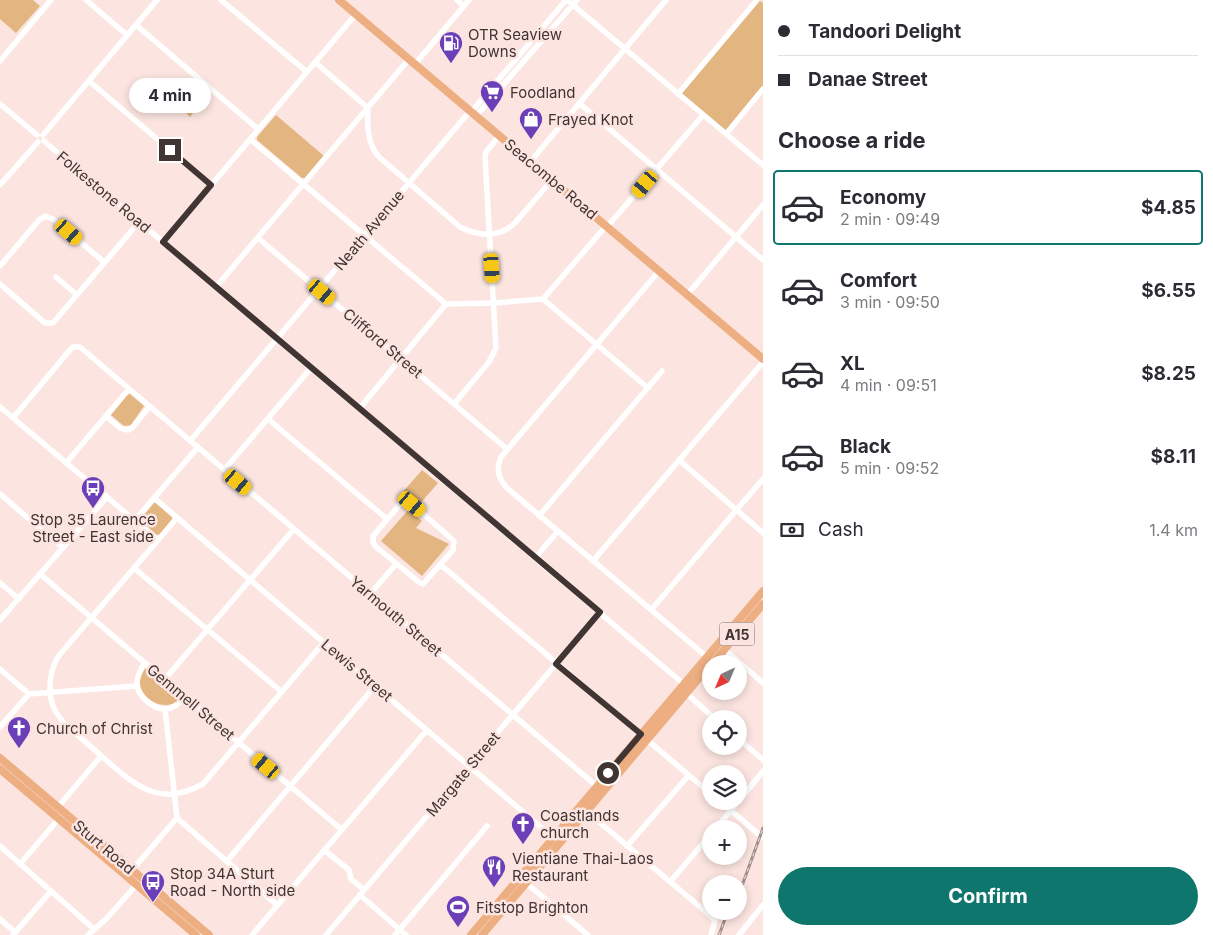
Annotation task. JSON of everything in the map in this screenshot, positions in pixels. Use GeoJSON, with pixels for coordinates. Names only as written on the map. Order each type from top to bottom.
{"type":"FeatureCollection","features":[{"type":"Feature","properties":{"kind":"main road","name":"Seacombe Road"},"geometry":{"type":"LineString","coordinates":[[341,0],[763,360]]}},
{"type":"Feature","properties":{"kind":"main road","name":"A15"},"geometry":{"type":"LineString","coordinates":[[715,655],[763,591]]}},
{"type":"Feature","properties":{"kind":"main road","name":"A15"},"geometry":{"type":"LineString","coordinates":[[718,655],[763,604]]}},
{"type":"Feature","properties":{"kind":"main road","name":"A15"},"geometry":{"type":"LineString","coordinates":[[471,935],[523,880],[702,671]]}},
{"type":"Feature","properties":{"kind":"main road","name":"Sturt Road"},"geometry":{"type":"LineString","coordinates":[[0,758],[129,873],[209,935]]}},
{"type":"Feature","properties":{"kind":"main road","name":"Sturt Road"},"geometry":{"type":"LineString","coordinates":[[0,769],[60,813]]}},
{"type":"Feature","properties":{"kind":"main road","name":"A15"},"geometry":{"type":"LineString","coordinates":[[482,935],[523,880]]}},
{"type":"Feature","properties":{"kind":"main road","name":"Sturt Road"},"geometry":{"type":"LineString","coordinates":[[140,882],[196,935]]}},
{"type":"Feature","properties":{"kind":"street"},"geometry":{"type":"LineString","coordinates":[[0,61],[51,0]]}},
{"type":"Feature","properties":{"kind":"street"},"geometry":{"type":"LineString","coordinates":[[86,0],[127,35]]}},
{"type":"Feature","properties":{"kind":"street"},"geometry":{"type":"LineString","coordinates":[[0,185],[157,0]]}},
{"type":"Feature","properties":{"kind":"street"},"geometry":{"type":"LineString","coordinates":[[222,0],[306,72]]}},
{"type":"Feature","properties":{"kind":"street"},"geometry":{"type":"LineString","coordinates":[[457,0],[464,6]]}},
{"type":"Feature","properties":{"kind":"street"},"geometry":{"type":"LineString","coordinates":[[216,287],[368,108],[469,0]]}},
{"type":"Feature","properties":{"kind":"street"},"geometry":{"type":"LineString","coordinates":[[472,113],[566,0],[574,2],[625,49],[763,165]]}},
{"type":"Feature","properties":{"kind":"street"},"geometry":{"type":"LineString","coordinates":[[530,162],[666,0]]}},
{"type":"Feature","properties":{"kind":"street"},"geometry":{"type":"LineString","coordinates":[[678,94],[758,0]]}},
{"type":"Feature","properties":{"kind":"street"},"geometry":{"type":"LineString","coordinates":[[472,113],[574,2]]}},
{"type":"Feature","properties":{"kind":"street"},"geometry":{"type":"LineString","coordinates":[[163,242],[356,14]]}},
{"type":"Feature","properties":{"kind":"street"},"geometry":{"type":"LineString","coordinates":[[136,25],[258,129]]}},
{"type":"Feature","properties":{"kind":"street"},"geometry":{"type":"LineString","coordinates":[[315,62],[368,108]]}},
{"type":"Feature","properties":{"kind":"street"},"geometry":{"type":"LineString","coordinates":[[89,81],[211,185]]}},
{"type":"Feature","properties":{"kind":"street"},"geometry":{"type":"LineString","coordinates":[[726,134],[763,89]]}},
{"type":"Feature","properties":{"kind":"street"},"geometry":{"type":"LineString","coordinates":[[579,103],[763,260]]}},
{"type":"Feature","properties":{"kind":"street","name":"Folkestone Road"},"geometry":{"type":"LineString","coordinates":[[0,104],[600,612],[706,710]]}},
{"type":"Feature","properties":{"kind":"street"},"geometry":{"type":"LineString","coordinates":[[368,108],[367,123],[372,148],[381,159],[460,227],[472,232],[489,235],[504,231],[511,226],[552,180]]}},
{"type":"Feature","properties":{"kind":"street","name":"Neath Avenue"},"geometry":{"type":"LineString","coordinates":[[190,441],[408,183],[472,113]]}},
{"type":"Feature","properties":{"kind":"street"},"geometry":{"type":"LineString","coordinates":[[250,139],[446,304],[494,303],[543,299],[703,115]]}},
{"type":"Feature","properties":{"kind":"street"},"geometry":{"type":"LineString","coordinates":[[454,404],[489,362],[494,352],[496,338],[485,154],[499,136]]}},
{"type":"Feature","properties":{"kind":"street"},"geometry":{"type":"LineString","coordinates":[[687,295],[763,205]]}},
{"type":"Feature","properties":{"kind":"street"},"geometry":{"type":"LineString","coordinates":[[0,266],[39,220],[45,216],[53,219],[104,262]]}},
{"type":"Feature","properties":{"kind":"street"},"geometry":{"type":"LineString","coordinates":[[0,284],[47,324],[52,323],[139,222]]}},
{"type":"Feature","properties":{"kind":"street","name":"Clifford Street"},"geometry":{"type":"LineString","coordinates":[[258,238],[507,449]]}},
{"type":"Feature","properties":{"kind":"street"},"geometry":{"type":"LineString","coordinates":[[659,271],[507,449],[500,460],[498,471],[504,485],[702,655]]}},
{"type":"Feature","properties":{"kind":"street"},"geometry":{"type":"LineString","coordinates":[[56,277],[77,295]]}},
{"type":"Feature","properties":{"kind":"street"},"geometry":{"type":"LineString","coordinates":[[543,299],[648,388]]}},
{"type":"Feature","properties":{"kind":"street"},"geometry":{"type":"LineString","coordinates":[[360,409],[446,304]]}},
{"type":"Feature","properties":{"kind":"street","name":"Yarmouth Street"},"geometry":{"type":"LineString","coordinates":[[13,418],[69,351],[80,347],[600,789]]}},
{"type":"Feature","properties":{"kind":"street"},"geometry":{"type":"LineString","coordinates":[[593,561],[763,360]]}},
{"type":"Feature","properties":{"kind":"street"},"geometry":{"type":"LineString","coordinates":[[224,470],[311,368]]}},
{"type":"Feature","properties":{"kind":"street"},"geometry":{"type":"LineString","coordinates":[[539,516],[662,371]]}},
{"type":"Feature","properties":{"kind":"street"},"geometry":{"type":"LineString","coordinates":[[66,463],[129,389]]}},
{"type":"Feature","properties":{"kind":"street"},"geometry":{"type":"LineString","coordinates":[[106,416],[120,428],[128,430],[132,428],[149,406]]}},
{"type":"Feature","properties":{"kind":"street"},"geometry":{"type":"LineString","coordinates":[[1,410],[158,540]]}},
{"type":"Feature","properties":{"kind":"street"},"geometry":{"type":"LineString","coordinates":[[268,419],[387,519]]}},
{"type":"Feature","properties":{"kind":"street"},"geometry":{"type":"LineString","coordinates":[[135,520],[198,447]]}},
{"type":"Feature","properties":{"kind":"street"},"geometry":{"type":"LineString","coordinates":[[679,460],[763,533]]}},
{"type":"Feature","properties":{"kind":"street"},"geometry":{"type":"LineString","coordinates":[[651,610],[763,479]]}},
{"type":"Feature","properties":{"kind":"street"},"geometry":{"type":"LineString","coordinates":[[0,494],[62,548]]}},
{"type":"Feature","properties":{"kind":"street"},"geometry":{"type":"LineString","coordinates":[[0,620],[106,496]]}},
{"type":"Feature","properties":{"kind":"street","name":"Lewis Street"},"geometry":{"type":"LineString","coordinates":[[154,498],[557,840]]}},
{"type":"Feature","properties":{"kind":"street"},"geometry":{"type":"LineString","coordinates":[[405,501],[412,504],[432,520],[454,541],[453,550],[423,584],[396,564],[372,542],[373,536],[401,503],[405,501]]}},
{"type":"Feature","properties":{"kind":"street"},"geometry":{"type":"LineString","coordinates":[[177,518],[57,658],[52,672],[50,692],[53,706],[64,723],[101,756],[132,782],[161,795],[174,795],[193,790],[203,784],[324,642]]}},
{"type":"Feature","properties":{"kind":"street"},"geometry":{"type":"LineString","coordinates":[[164,680],[294,529]]}},
{"type":"Feature","properties":{"kind":"street"},"geometry":{"type":"LineString","coordinates":[[535,558],[558,531]]}},
{"type":"Feature","properties":{"kind":"street"},"geometry":{"type":"LineString","coordinates":[[370,594],[396,564]]}},
{"type":"Feature","properties":{"kind":"street"},"geometry":{"type":"LineString","coordinates":[[441,565],[702,786]]}},
{"type":"Feature","properties":{"kind":"street"},"geometry":{"type":"LineString","coordinates":[[134,568],[282,692]]}},
{"type":"Feature","properties":{"kind":"street","name":"Gemmell Street"},"geometry":{"type":"LineString","coordinates":[[40,574],[342,830]]}},
{"type":"Feature","properties":{"kind":"street"},"geometry":{"type":"LineString","coordinates":[[0,583],[18,599]]}},
{"type":"Feature","properties":{"kind":"street","name":"Margate Street"},"geometry":{"type":"LineString","coordinates":[[326,935],[600,612]]}},
{"type":"Feature","properties":{"kind":"street"},"geometry":{"type":"LineString","coordinates":[[724,649],[763,682]]}},
{"type":"Feature","properties":{"kind":"street"},"geometry":{"type":"LineString","coordinates":[[144,663],[138,674],[136,686],[142,696],[153,705],[165,709],[174,706],[185,698]]}},
{"type":"Feature","properties":{"kind":"street"},"geometry":{"type":"LineString","coordinates":[[0,669],[29,694]]}},
{"type":"Feature","properties":{"kind":"street"},"geometry":{"type":"LineString","coordinates":[[0,727],[29,694],[136,686]]}},
{"type":"Feature","properties":{"kind":"street"},"geometry":{"type":"LineString","coordinates":[[227,861],[375,686]]}},
{"type":"Feature","properties":{"kind":"street"},"geometry":{"type":"LineString","coordinates":[[165,709],[176,818],[278,905]]}},
{"type":"Feature","properties":{"kind":"street"},"geometry":{"type":"LineString","coordinates":[[252,935],[428,730]]}},
{"type":"Feature","properties":{"kind":"street"},"geometry":{"type":"LineString","coordinates":[[747,746],[763,760]]}},
{"type":"Feature","properties":{"kind":"street"},"geometry":{"type":"LineString","coordinates":[[20,864],[101,756]]}},
{"type":"Feature","properties":{"kind":"street"},"geometry":{"type":"LineString","coordinates":[[747,790],[763,771]]}},
{"type":"Feature","properties":{"kind":"street"},"geometry":{"type":"LineString","coordinates":[[627,846],[689,775]]}},
{"type":"Feature","properties":{"kind":"street"},"geometry":{"type":"LineString","coordinates":[[583,809],[712,917],[715,921],[711,935]]}},
{"type":"Feature","properties":{"kind":"street"},"geometry":{"type":"LineString","coordinates":[[724,820],[731,811],[763,838]]}},
{"type":"Feature","properties":{"kind":"street"},"geometry":{"type":"LineString","coordinates":[[129,873],[176,818]]}},
{"type":"Feature","properties":{"kind":"street"},"geometry":{"type":"LineString","coordinates":[[395,935],[487,826]]}},
{"type":"Feature","properties":{"kind":"street"},"geometry":{"type":"LineString","coordinates":[[670,882],[702,845]]}},
{"type":"Feature","properties":{"kind":"street"},"geometry":{"type":"LineString","coordinates":[[0,846],[94,929]]}},
{"type":"Feature","properties":{"kind":"street"},"geometry":{"type":"LineString","coordinates":[[324,850],[349,870],[351,879],[362,893],[406,935]]}},
{"type":"Feature","properties":{"kind":"street"},"geometry":{"type":"LineString","coordinates":[[523,880],[588,935]]}},
{"type":"Feature","properties":{"kind":"street"},"geometry":{"type":"LineString","coordinates":[[88,935],[106,920],[140,882]]}},
{"type":"Feature","properties":{"kind":"street"},"geometry":{"type":"LineString","coordinates":[[0,919],[14,934],[51,891]]}},
{"type":"Feature","properties":{"kind":"street"},"geometry":{"type":"LineString","coordinates":[[738,935],[763,905]]}},
{"type":"Feature","properties":{"kind":"shaded area"},"geometry":{"type":"Polygon","coordinates":[[[0,0],[33,0],[40,6],[16,33],[0,19],[0,0]]]}},
{"type":"Feature","properties":{"kind":"shaded area"},"geometry":{"type":"Polygon","coordinates":[[[759,0],[763,3],[763,88],[725,133],[679,93],[759,0]]]}},
{"type":"Feature","properties":{"kind":"shaded area"},"geometry":{"type":"Polygon","coordinates":[[[202,86],[209,93],[190,117],[182,109],[202,86]]]}},
{"type":"Feature","properties":{"kind":"shaded area"},"geometry":{"type":"Polygon","coordinates":[[[276,115],[324,156],[306,178],[302,178],[257,140],[257,137],[276,115]]]}},
{"type":"Feature","properties":{"kind":"shaded area"},"geometry":{"type":"Polygon","coordinates":[[[130,394],[144,406],[131,425],[124,426],[111,415],[127,395],[130,394]]]}},
{"type":"Feature","properties":{"kind":"shaded area"},"geometry":{"type":"Polygon","coordinates":[[[422,470],[438,483],[418,506],[402,493],[422,470]]]}},
{"type":"Feature","properties":{"kind":"shaded area"},"geometry":{"type":"Polygon","coordinates":[[[154,503],[172,517],[160,534],[157,535],[140,520],[154,503]]]}},
{"type":"Feature","properties":{"kind":"shaded area"},"geometry":{"type":"Polygon","coordinates":[[[409,509],[422,521],[416,528],[449,544],[422,576],[381,541],[409,509]]]}},
{"type":"Feature","properties":{"kind":"shaded area"},"geometry":{"type":"Polygon","coordinates":[[[145,669],[178,696],[178,701],[162,705],[148,698],[140,684],[145,669]]]}},
{"type":"Feature","properties":{"kind":"railway"},"geometry":{"type":"LineString","coordinates":[[746,875],[763,828]]}},
{"type":"Feature","properties":{"kind":"railway"},"geometry":{"type":"LineString","coordinates":[[719,935],[725,920]]}},
{"type":"Feature","properties":{"kind":"place","name":"OTR Seaview Downs"},"geometry":{"type":"Point","coordinates":[451,64]}},
{"type":"Feature","properties":{"kind":"place","name":"Foodland"},"geometry":{"type":"Point","coordinates":[492,113]}},
{"type":"Feature","properties":{"kind":"place","name":"Frayed Knot"},"geometry":{"type":"Point","coordinates":[531,140]}},
{"type":"Feature","properties":{"kind":"place","name":"Stop 35 Laurence Street - East side"},"geometry":{"type":"Point","coordinates":[93,509]}},
{"type":"Feature","properties":{"kind":"place","name":"Church of Christ"},"geometry":{"type":"Point","coordinates":[19,749]}},
{"type":"Feature","properties":{"kind":"place","name":"Coastlands church"},"geometry":{"type":"Point","coordinates":[523,845]}},
{"type":"Feature","properties":{"kind":"place","name":"Vientiane Thai-Laos Restaurant"},"geometry":{"type":"Point","coordinates":[494,888]}},
{"type":"Feature","properties":{"kind":"place","name":"Stop 34A Sturt Road - North side"},"geometry":{"type":"Point","coordinates":[153,903]}},
{"type":"Feature","properties":{"kind":"place","name":"Fitstop Brighton"},"geometry":{"type":"Point","coordinates":[458,928]}},
{"type":"Feature","properties":{"kind":"route"},"geometry":{"type":"LineString","coordinates":[[170,150],[211,185],[163,242],[600,612],[556,664],[641,734],[608,773]]}}]}
